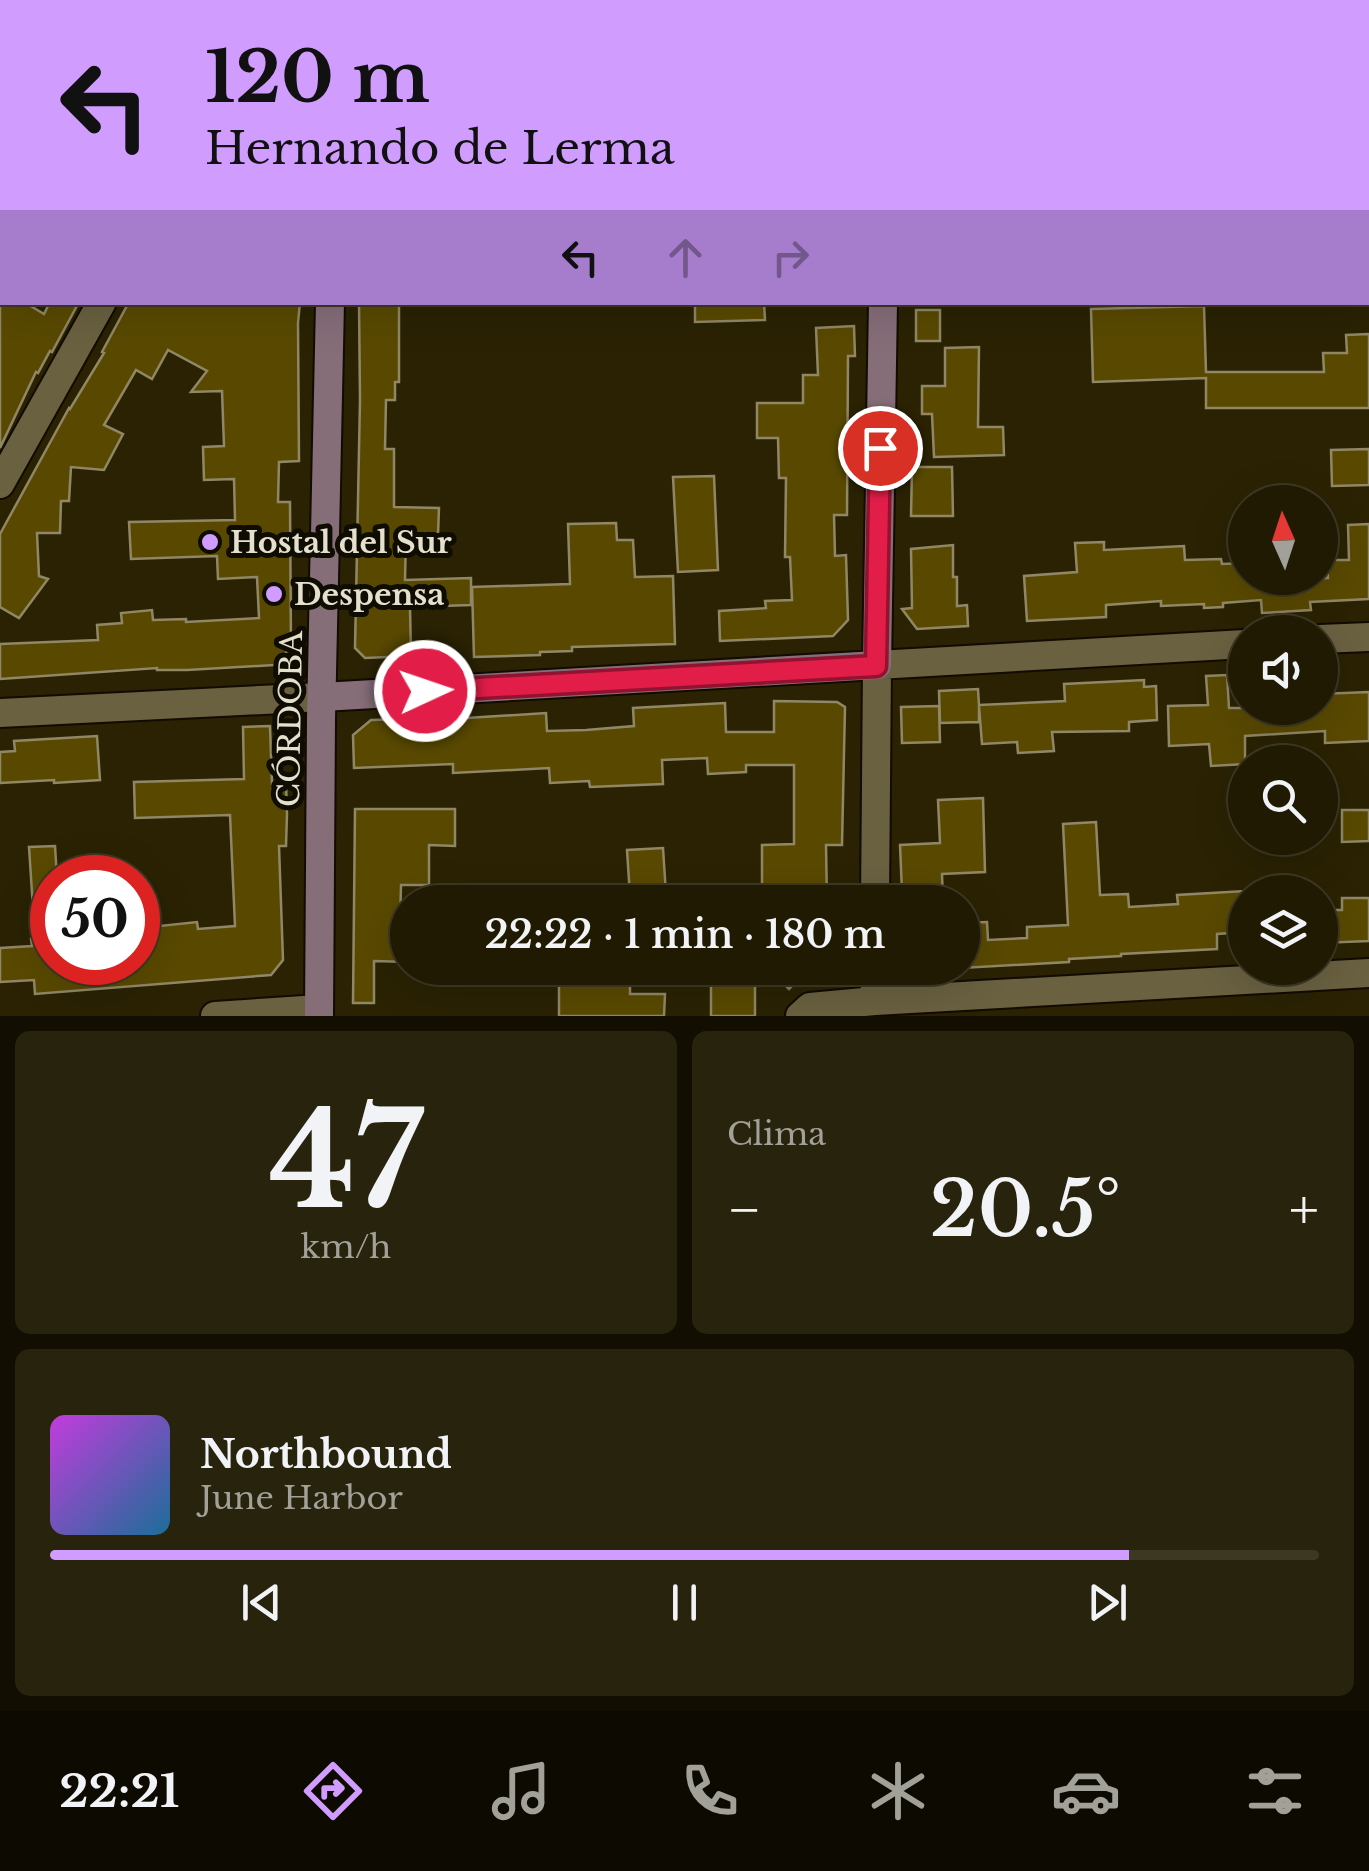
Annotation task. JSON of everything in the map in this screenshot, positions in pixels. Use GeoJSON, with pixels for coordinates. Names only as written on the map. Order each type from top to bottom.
{"type":"FeatureCollection","features":[{"type":"Feature","properties":{"kind":"main road","name":"CÓRDOBA"},"geometry":{"type":"LineString","coordinates":[[319,1012],[330,305]]}},
{"type":"Feature","properties":{"kind":"main road"},"geometry":{"type":"LineString","coordinates":[[322,696],[876,666],[882,305]]}},
{"type":"Feature","properties":{"kind":"street"},"geometry":{"type":"LineString","coordinates":[[0,484],[100,305]]}},
{"type":"Feature","properties":{"kind":"street"},"geometry":{"type":"LineString","coordinates":[[1338,639],[1369,636]]}},
{"type":"Feature","properties":{"kind":"street"},"geometry":{"type":"LineString","coordinates":[[876,885],[876,666],[1228,645]]}},
{"type":"Feature","properties":{"kind":"street"},"geometry":{"type":"LineString","coordinates":[[0,713],[322,696]]}},
{"type":"Feature","properties":{"kind":"street"},"geometry":{"type":"LineString","coordinates":[[800,1016],[810,1007],[875,1002],[989,1006],[1369,973]]}},
{"type":"Feature","properties":{"kind":"street"},"geometry":{"type":"LineString","coordinates":[[875,985],[875,1002]]}},
{"type":"Feature","properties":{"kind":"street"},"geometry":{"type":"LineString","coordinates":[[215,1016],[319,1012]]}},
{"type":"Feature","properties":{"kind":"building"},"geometry":{"type":"Polygon","coordinates":[[[0,305],[29,305],[44,314],[48,305],[77,305],[52,352],[36,372],[0,448],[0,305]]]}},
{"type":"Feature","properties":{"kind":"building"},"geometry":{"type":"Polygon","coordinates":[[[127,305],[300,305],[299,461],[279,462],[278,502],[290,502],[291,647],[274,665],[0,679],[0,644],[98,640],[97,625],[122,623],[121,613],[152,610],[153,620],[186,622],[259,618],[257,577],[218,579],[217,556],[131,559],[129,522],[235,520],[234,479],[204,480],[203,447],[224,446],[222,391],[191,392],[207,371],[168,350],[152,379],[136,370],[104,425],[123,434],[104,470],[71,467],[69,501],[61,501],[60,533],[37,533],[39,576],[48,579],[19,618],[0,607],[0,534],[127,305]]]}},
{"type":"Feature","properties":{"kind":"building"},"geometry":{"type":"Polygon","coordinates":[[[359,305],[399,305],[399,382],[395,382],[395,400],[386,400],[385,449],[394,449],[394,507],[439,508],[438,535],[406,535],[405,580],[471,578],[471,605],[410,607],[411,656],[365,658],[355,648],[359,305]]]}},
{"type":"Feature","properties":{"kind":"building"},"geometry":{"type":"Polygon","coordinates":[[[695,305],[764,305],[765,320],[695,322],[695,305]]]}},
{"type":"Feature","properties":{"kind":"building"},"geometry":{"type":"Polygon","coordinates":[[[1204,306],[1206,372],[1324,372],[1323,353],[1347,353],[1346,335],[1369,334],[1369,408],[1206,408],[1206,378],[1093,382],[1091,309],[1204,306]]]}},
{"type":"Feature","properties":{"kind":"building"},"geometry":{"type":"Polygon","coordinates":[[[916,310],[940,310],[940,341],[916,341],[916,310]]]}},
{"type":"Feature","properties":{"kind":"building"},"geometry":{"type":"Polygon","coordinates":[[[854,326],[855,356],[848,356],[847,515],[834,515],[835,556],[846,555],[848,620],[833,636],[720,641],[719,611],[766,608],[765,601],[792,600],[790,557],[785,557],[786,478],[779,478],[778,438],[757,438],[757,403],[803,403],[803,375],[818,375],[816,328],[854,326]]]}},
{"type":"Feature","properties":{"kind":"building"},"geometry":{"type":"Polygon","coordinates":[[[979,347],[978,427],[1003,427],[1004,455],[934,457],[932,414],[922,414],[922,386],[945,386],[945,348],[979,347]]]}},
{"type":"Feature","properties":{"kind":"building"},"geometry":{"type":"Polygon","coordinates":[[[1369,449],[1369,485],[1332,485],[1331,450],[1369,449]]]}},
{"type":"Feature","properties":{"kind":"building"},"geometry":{"type":"Polygon","coordinates":[[[912,467],[952,467],[953,516],[911,516],[912,467]]]}},
{"type":"Feature","properties":{"kind":"building"},"geometry":{"type":"Polygon","coordinates":[[[714,476],[718,570],[678,572],[673,477],[714,476]]]}},
{"type":"Feature","properties":{"kind":"building"},"geometry":{"type":"Polygon","coordinates":[[[616,523],[617,540],[633,540],[635,577],[673,576],[675,644],[572,647],[572,651],[540,655],[474,657],[472,587],[570,584],[568,524],[616,523]]]}},
{"type":"Feature","properties":{"kind":"building"},"geometry":{"type":"Polygon","coordinates":[[[1369,524],[1369,599],[1310,602],[1311,610],[1262,613],[1261,600],[1204,608],[1204,604],[1161,606],[1161,601],[1106,605],[1106,617],[1027,621],[1024,576],[1077,572],[1075,543],[1104,542],[1104,550],[1184,546],[1185,560],[1221,559],[1222,564],[1228,564],[1228,595],[1338,595],[1338,560],[1349,560],[1348,525],[1369,524]]]}},
{"type":"Feature","properties":{"kind":"building"},"geometry":{"type":"Polygon","coordinates":[[[953,545],[957,606],[967,605],[968,626],[917,629],[902,609],[912,608],[911,549],[953,545]]]}},
{"type":"Feature","properties":{"kind":"building"},"geometry":{"type":"Polygon","coordinates":[[[1227,675],[1228,725],[1338,725],[1338,693],[1369,692],[1369,741],[1325,743],[1325,731],[1245,736],[1245,745],[1228,745],[1228,765],[1211,766],[1209,744],[1169,746],[1168,706],[1208,705],[1206,676],[1227,675]]]}},
{"type":"Feature","properties":{"kind":"building"},"geometry":{"type":"Polygon","coordinates":[[[1144,680],[1144,687],[1156,686],[1157,720],[1129,722],[1129,731],[1052,732],[1054,751],[1018,753],[1017,742],[982,744],[979,706],[979,722],[940,723],[939,691],[978,689],[979,705],[1065,701],[1064,684],[1144,680]]]}},
{"type":"Feature","properties":{"kind":"building"},"geometry":{"type":"Polygon","coordinates":[[[774,701],[837,702],[845,707],[842,845],[826,845],[827,885],[762,885],[762,845],[794,844],[794,765],[746,765],[746,772],[708,774],[707,758],[662,760],[663,784],[590,787],[589,781],[550,783],[549,768],[453,773],[453,764],[354,768],[353,735],[371,720],[403,719],[404,730],[451,728],[451,719],[546,713],[547,731],[586,730],[634,726],[633,708],[725,703],[726,732],[774,732],[774,701]]]}},
{"type":"Feature","properties":{"kind":"building"},"geometry":{"type":"Polygon","coordinates":[[[939,706],[940,742],[902,743],[901,707],[939,706]]]}},
{"type":"Feature","properties":{"kind":"building"},"geometry":{"type":"Polygon","coordinates":[[[270,726],[272,784],[286,783],[286,846],[279,846],[283,960],[271,975],[160,984],[160,926],[197,922],[198,929],[235,926],[230,815],[135,818],[134,782],[244,779],[243,727],[270,726]]]}},
{"type":"Feature","properties":{"kind":"building"},"geometry":{"type":"Polygon","coordinates":[[[97,736],[100,780],[0,783],[0,752],[15,751],[14,741],[97,736]]]}},
{"type":"Feature","properties":{"kind":"building"},"geometry":{"type":"Polygon","coordinates":[[[983,798],[985,872],[942,874],[942,885],[902,885],[900,845],[940,843],[938,800],[983,798]]]}},
{"type":"Feature","properties":{"kind":"building"},"geometry":{"type":"Polygon","coordinates":[[[355,809],[455,809],[455,846],[429,845],[429,885],[390,885],[390,961],[374,961],[374,1003],[353,1003],[355,809]]]}},
{"type":"Feature","properties":{"kind":"building"},"geometry":{"type":"Polygon","coordinates":[[[1342,810],[1369,810],[1369,841],[1342,842],[1342,810]]]}},
{"type":"Feature","properties":{"kind":"building"},"geometry":{"type":"Polygon","coordinates":[[[1096,822],[1100,895],[1128,894],[1129,907],[1178,904],[1177,895],[1228,892],[1228,933],[1217,934],[1217,949],[980,967],[980,922],[987,922],[988,940],[1027,938],[1027,927],[1068,925],[1063,824],[1096,822]]]}},
{"type":"Feature","properties":{"kind":"building"},"geometry":{"type":"Polygon","coordinates":[[[55,846],[56,855],[30,855],[30,862],[29,847],[55,846]]]}},
{"type":"Feature","properties":{"kind":"building"},"geometry":{"type":"Polygon","coordinates":[[[663,848],[665,885],[629,885],[627,850],[663,848]]]}},
{"type":"Feature","properties":{"kind":"building"},"geometry":{"type":"Polygon","coordinates":[[[1342,898],[1369,898],[1369,941],[1338,942],[1338,910],[1342,910],[1342,898]]]}},
{"type":"Feature","properties":{"kind":"building"},"geometry":{"type":"Polygon","coordinates":[[[30,946],[30,980],[0,982],[0,948],[30,946]]]}},
{"type":"Feature","properties":{"kind":"building"},"geometry":{"type":"Polygon","coordinates":[[[34,985],[147,985],[35,994],[34,985]]]}},
{"type":"Feature","properties":{"kind":"building"},"geometry":{"type":"Polygon","coordinates":[[[559,985],[630,985],[630,994],[665,994],[664,1016],[559,1016],[559,985]]]}},
{"type":"Feature","properties":{"kind":"building"},"geometry":{"type":"Polygon","coordinates":[[[711,985],[755,985],[755,1016],[711,1016],[711,985]]]}},
{"type":"Feature","properties":{"kind":"place","name":"Hostal del Sur"},"geometry":{"type":"Point","coordinates":[210,542]}},
{"type":"Feature","properties":{"kind":"place","name":"Despensa"},"geometry":{"type":"Point","coordinates":[274,594]}},
{"type":"Feature","properties":{"kind":"route"},"geometry":{"type":"LineString","coordinates":[[425,691],[876,666],[880,448]]}}]}
